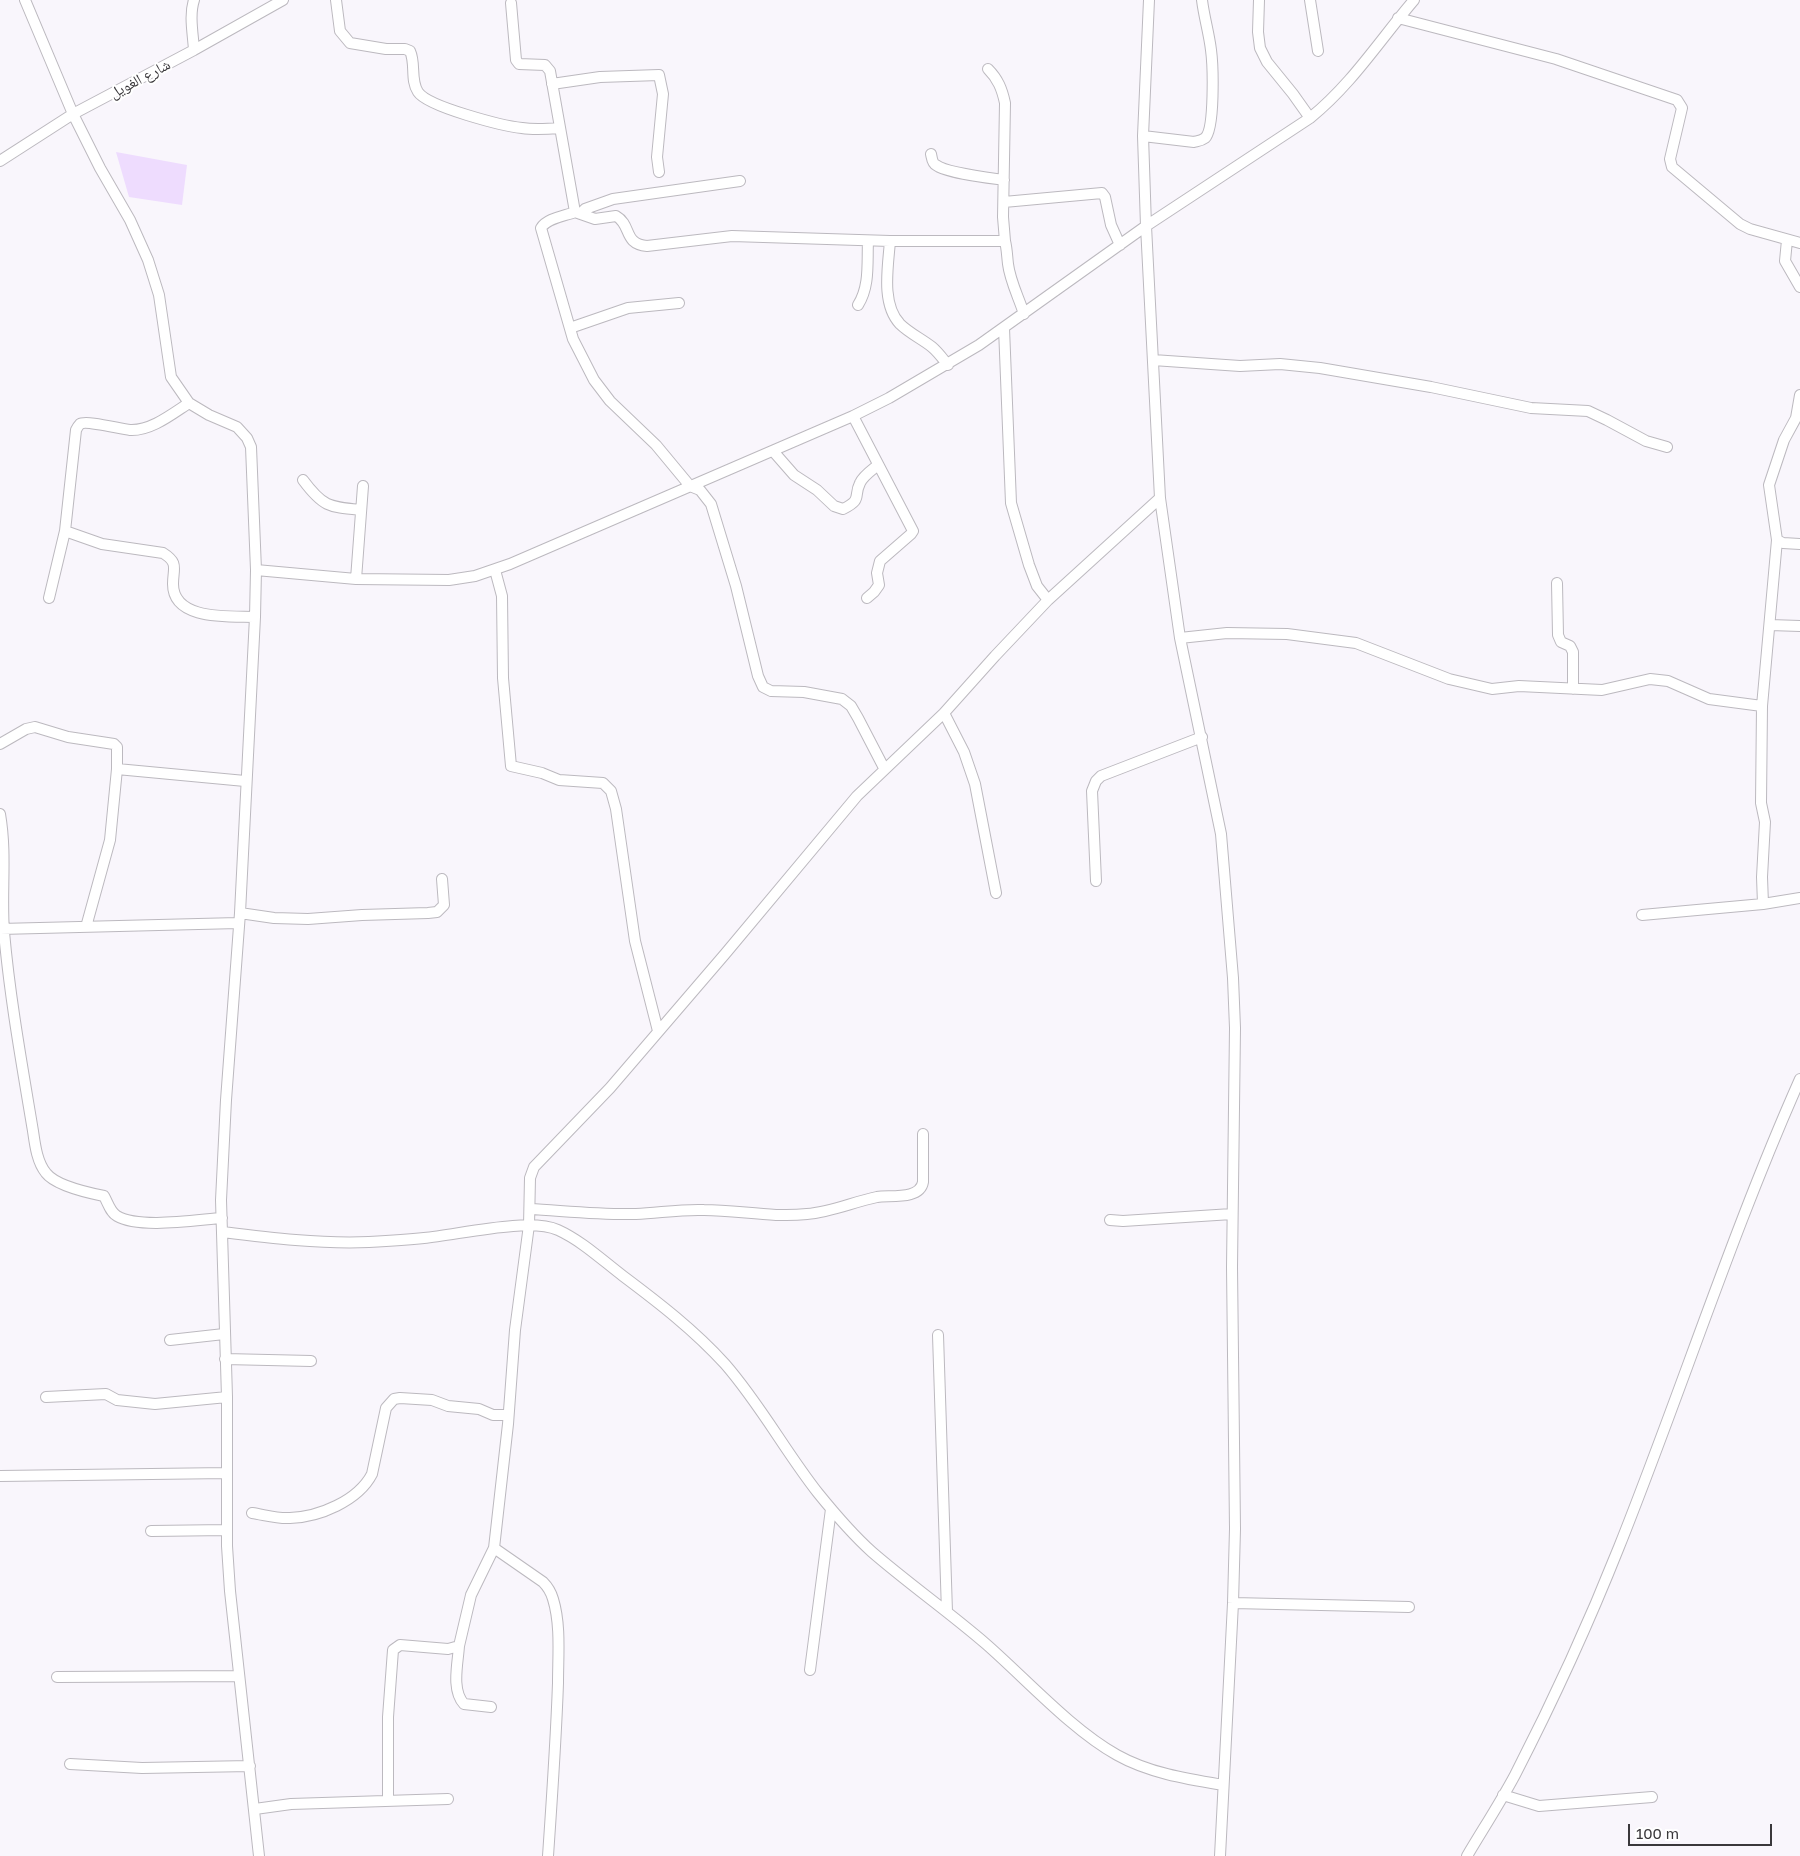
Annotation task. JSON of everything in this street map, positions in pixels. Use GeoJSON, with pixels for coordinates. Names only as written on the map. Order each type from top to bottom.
{"type":"FeatureCollection","features":[{"type":"Feature","properties":{"kind":"street"},"geometry":{"type":"LineString","coordinates":[[25,0],[73,114],[100,168],[130,220],[148,260],[158,295],[172,377],[189,403],[209,415],[237,427],[247,438],[251,447],[256,570],[255,617],[239,918],[222,1158],[222,1218],[224,1359],[227,1397],[227,1530],[230,1591],[259,1856]]}},
{"type":"Feature","properties":{"kind":"street"},"geometry":{"type":"LineString","coordinates":[[194,0],[192,5],[192,28],[194,50]]}},
{"type":"Feature","properties":{"kind":"street","name":"شارع الغويل"},"geometry":{"type":"LineString","coordinates":[[0,161],[73,114],[283,0]]}},
{"type":"Feature","properties":{"kind":"street"},"geometry":{"type":"LineString","coordinates":[[336,0],[340,30],[350,43],[410,51],[414,84],[420,94],[448,109],[505,126],[524,129],[560,128]]}},
{"type":"Feature","properties":{"kind":"street"},"geometry":{"type":"LineString","coordinates":[[523,0],[511,1],[516,60],[519,64],[523,65],[545,65],[550,71],[578,213]]}},
{"type":"Feature","properties":{"kind":"street"},"geometry":{"type":"LineString","coordinates":[[1149,0],[1144,90],[1144,136],[1146,226],[1160,498],[1180,638],[1221,834],[1233,978],[1235,1028],[1232,1214],[1233,1602],[1220,1856]]}},
{"type":"Feature","properties":{"kind":"street"},"geometry":{"type":"LineString","coordinates":[[1144,136],[1194,142],[1200,141],[1207,134],[1210,125],[1213,68],[1202,0]]}},
{"type":"Feature","properties":{"kind":"street"},"geometry":{"type":"LineString","coordinates":[[1259,0],[1258,32],[1260,48],[1267,62],[1310,118]]}},
{"type":"Feature","properties":{"kind":"street"},"geometry":{"type":"LineString","coordinates":[[1310,0],[1318,51]]}},
{"type":"Feature","properties":{"kind":"street"},"geometry":{"type":"LineString","coordinates":[[256,570],[356,580],[456,579],[475,576],[495,570],[853,416],[948,365],[1024,314],[1146,226],[1310,118],[1331,100],[1356,74],[1414,0]]}},
{"type":"Feature","properties":{"kind":"street"},"geometry":{"type":"LineString","coordinates":[[1398,18],[1556,59],[1677,100],[1682,108],[1670,159],[1672,167],[1740,224],[1750,229],[1800,243]]}},
{"type":"Feature","properties":{"kind":"street"},"geometry":{"type":"LineString","coordinates":[[988,69],[996,77],[1005,103],[1005,241],[1011,277],[1024,314]]}},
{"type":"Feature","properties":{"kind":"street"},"geometry":{"type":"LineString","coordinates":[[552,84],[600,77],[659,75],[663,94],[657,157],[659,172]]}},
{"type":"Feature","properties":{"kind":"street"},"geometry":{"type":"LineString","coordinates":[[931,154],[933,162],[941,168],[1004,180]]}},
{"type":"Feature","properties":{"kind":"street"},"geometry":{"type":"LineString","coordinates":[[740,181],[613,199],[578,213],[550,221],[541,228],[570,328],[579,352],[602,392],[656,445],[690,486],[700,490],[711,504],[733,576],[758,676],[763,687],[771,691],[812,693],[842,699],[851,706],[884,768]]}},
{"type":"Feature","properties":{"kind":"street"},"geometry":{"type":"LineString","coordinates":[[1004,202],[1102,193],[1105,197],[1111,225],[1120,245]]}},
{"type":"Feature","properties":{"kind":"street"},"geometry":{"type":"LineString","coordinates":[[578,213],[595,219],[616,216],[620,218],[632,241],[636,244],[647,246],[732,236],[868,241],[1005,241]]}},
{"type":"Feature","properties":{"kind":"street"},"geometry":{"type":"LineString","coordinates":[[1787,240],[1785,261],[1800,287]]}},
{"type":"Feature","properties":{"kind":"street"},"geometry":{"type":"LineString","coordinates":[[858,305],[866,284],[868,241]]}},
{"type":"Feature","properties":{"kind":"street"},"geometry":{"type":"LineString","coordinates":[[890,241],[887,274],[892,313],[900,324],[933,348],[948,365]]}},
{"type":"Feature","properties":{"kind":"street"},"geometry":{"type":"LineString","coordinates":[[570,328],[628,308],[679,303]]}},
{"type":"Feature","properties":{"kind":"street"},"geometry":{"type":"LineString","coordinates":[[1004,328],[1011,503],[1037,586],[1048,600]]}},
{"type":"Feature","properties":{"kind":"street"},"geometry":{"type":"LineString","coordinates":[[1153,360],[1240,366],[1280,364],[1320,368],[1439,388],[1531,408],[1588,412],[1646,441],[1667,447]]}},
{"type":"Feature","properties":{"kind":"street"},"geometry":{"type":"LineString","coordinates":[[1763,904],[1765,822],[1761,803],[1762,706],[1777,540],[1769,485],[1784,440],[1796,418],[1800,395]]}},
{"type":"Feature","properties":{"kind":"street"},"geometry":{"type":"LineString","coordinates":[[49,598],[65,531],[76,430],[80,424],[86,422],[133,430],[154,423],[189,403]]}},
{"type":"Feature","properties":{"kind":"street"},"geometry":{"type":"LineString","coordinates":[[853,416],[912,530],[912,534],[880,561],[877,574],[879,585],[867,598]]}},
{"type":"Feature","properties":{"kind":"street"},"geometry":{"type":"LineString","coordinates":[[773,450],[794,475],[817,490],[834,506],[843,510],[852,505],[858,497],[860,482],[878,465]]}},
{"type":"Feature","properties":{"kind":"street"},"geometry":{"type":"LineString","coordinates":[[303,480],[316,497],[325,503],[338,508],[361,510]]}},
{"type":"Feature","properties":{"kind":"street"},"geometry":{"type":"LineString","coordinates":[[356,580],[363,486]]}},
{"type":"Feature","properties":{"kind":"street"},"geometry":{"type":"LineString","coordinates":[[491,1707],[464,1704],[460,1699],[457,1687],[459,1646],[471,1596],[494,1548],[515,1330],[529,1224],[530,1178],[534,1167],[589,1112],[725,954],[857,796],[884,768],[944,714],[1048,600],[1160,498]]}},
{"type":"Feature","properties":{"kind":"street"},"geometry":{"type":"LineString","coordinates":[[65,531],[102,544],[164,553],[172,559],[175,567],[173,585],[176,597],[184,606],[192,611],[221,616],[255,617]]}},
{"type":"Feature","properties":{"kind":"street"},"geometry":{"type":"LineString","coordinates":[[1777,540],[1783,543],[1800,544]]}},
{"type":"Feature","properties":{"kind":"street"},"geometry":{"type":"LineString","coordinates":[[495,570],[502,596],[503,678],[512,766],[542,773],[559,780],[602,783],[611,791],[616,809],[635,941],[658,1031]]}},
{"type":"Feature","properties":{"kind":"street"},"geometry":{"type":"LineString","coordinates":[[1557,583],[1558,636],[1561,642],[1570,646],[1573,652],[1573,689]]}},
{"type":"Feature","properties":{"kind":"street"},"geometry":{"type":"LineString","coordinates":[[1770,625],[1800,626]]}},
{"type":"Feature","properties":{"kind":"street"},"geometry":{"type":"LineString","coordinates":[[1180,638],[1227,633],[1278,634],[1356,643],[1449,679],[1492,689],[1519,686],[1602,690],[1650,679],[1668,681],[1709,699],[1762,706]]}},
{"type":"Feature","properties":{"kind":"street"},"geometry":{"type":"LineString","coordinates":[[944,714],[964,752],[975,784],[996,893]]}},
{"type":"Feature","properties":{"kind":"street"},"geometry":{"type":"LineString","coordinates":[[0,744],[26,729],[34,727],[68,737],[116,745],[118,750],[117,769],[110,840],[86,927]]}},
{"type":"Feature","properties":{"kind":"street"},"geometry":{"type":"LineString","coordinates":[[1096,881],[1092,790],[1096,781],[1101,776],[1202,737]]}},
{"type":"Feature","properties":{"kind":"street"},"geometry":{"type":"LineString","coordinates":[[117,769],[246,781]]}},
{"type":"Feature","properties":{"kind":"street"},"geometry":{"type":"LineString","coordinates":[[0,814],[4,845],[2,929],[30,1114],[37,1152],[46,1174],[62,1183],[104,1196],[112,1212],[128,1220],[146,1223],[222,1218]]}},
{"type":"Feature","properties":{"kind":"street"},"geometry":{"type":"LineString","coordinates":[[2,929],[86,927],[239,918],[308,919],[362,914],[428,913],[436,912],[444,905],[442,879]]}},
{"type":"Feature","properties":{"kind":"street"},"geometry":{"type":"LineString","coordinates":[[1642,914],[1763,904],[1800,898]]}},
{"type":"Feature","properties":{"kind":"street"},"geometry":{"type":"LineString","coordinates":[[1467,1856],[1503,1795],[1563,1677],[1601,1592],[1780,1124],[1800,1079]]}},
{"type":"Feature","properties":{"kind":"street"},"geometry":{"type":"LineString","coordinates":[[530,1209],[611,1214],[691,1210],[719,1210],[779,1216],[816,1213],[874,1198],[917,1193],[922,1187],[923,1182],[923,1134]]}},
{"type":"Feature","properties":{"kind":"street"},"geometry":{"type":"LineString","coordinates":[[1110,1220],[1123,1221],[1232,1214]]}},
{"type":"Feature","properties":{"kind":"street"},"geometry":{"type":"LineString","coordinates":[[223,1232],[290,1240],[367,1242],[425,1238],[529,1224],[550,1227],[559,1231],[584,1246],[679,1319],[701,1339],[748,1393],[832,1509],[871,1551],[1003,1659],[1065,1716],[1106,1749],[1130,1762],[1177,1776],[1223,1785]]}},
{"type":"Feature","properties":{"kind":"street"},"geometry":{"type":"LineString","coordinates":[[170,1340],[224,1334]]}},
{"type":"Feature","properties":{"kind":"street"},"geometry":{"type":"LineString","coordinates":[[938,1335],[947,1612]]}},
{"type":"Feature","properties":{"kind":"street"},"geometry":{"type":"LineString","coordinates":[[224,1359],[311,1361]]}},
{"type":"Feature","properties":{"kind":"street"},"geometry":{"type":"LineString","coordinates":[[46,1397],[106,1394],[117,1400],[155,1404],[227,1397]]}},
{"type":"Feature","properties":{"kind":"street"},"geometry":{"type":"LineString","coordinates":[[252,1513],[281,1518],[308,1516],[327,1510],[360,1490],[368,1482],[372,1474],[386,1408],[394,1399],[432,1400],[448,1406],[479,1409],[493,1414],[508,1415]]}},
{"type":"Feature","properties":{"kind":"street"},"geometry":{"type":"LineString","coordinates":[[0,1476],[227,1473]]}},
{"type":"Feature","properties":{"kind":"street"},"geometry":{"type":"LineString","coordinates":[[810,1670],[832,1509]]}},
{"type":"Feature","properties":{"kind":"street"},"geometry":{"type":"LineString","coordinates":[[151,1531],[227,1530]]}},
{"type":"Feature","properties":{"kind":"street"},"geometry":{"type":"LineString","coordinates":[[494,1548],[543,1582],[549,1589],[553,1600],[558,1650],[558,1692],[548,1856]]}},
{"type":"Feature","properties":{"kind":"street"},"geometry":{"type":"LineString","coordinates":[[1233,1602],[1409,1607]]}},
{"type":"Feature","properties":{"kind":"street"},"geometry":{"type":"LineString","coordinates":[[388,1800],[388,1717],[394,1647],[400,1645],[448,1649],[459,1646]]}},
{"type":"Feature","properties":{"kind":"street"},"geometry":{"type":"LineString","coordinates":[[57,1678],[238,1676]]}},
{"type":"Feature","properties":{"kind":"street"},"geometry":{"type":"LineString","coordinates":[[70,1764],[142,1768],[250,1766]]}},
{"type":"Feature","properties":{"kind":"street"},"geometry":{"type":"LineString","coordinates":[[1503,1795],[1539,1806],[1652,1797]]}},
{"type":"Feature","properties":{"kind":"street"},"geometry":{"type":"LineString","coordinates":[[255,1809],[291,1804],[448,1798]]}},
{"type":"Feature","properties":{"kind":"shaded area"},"geometry":{"type":"Polygon","coordinates":[[[116,152],[187,165],[182,205],[129,197],[116,152]]]}}]}
